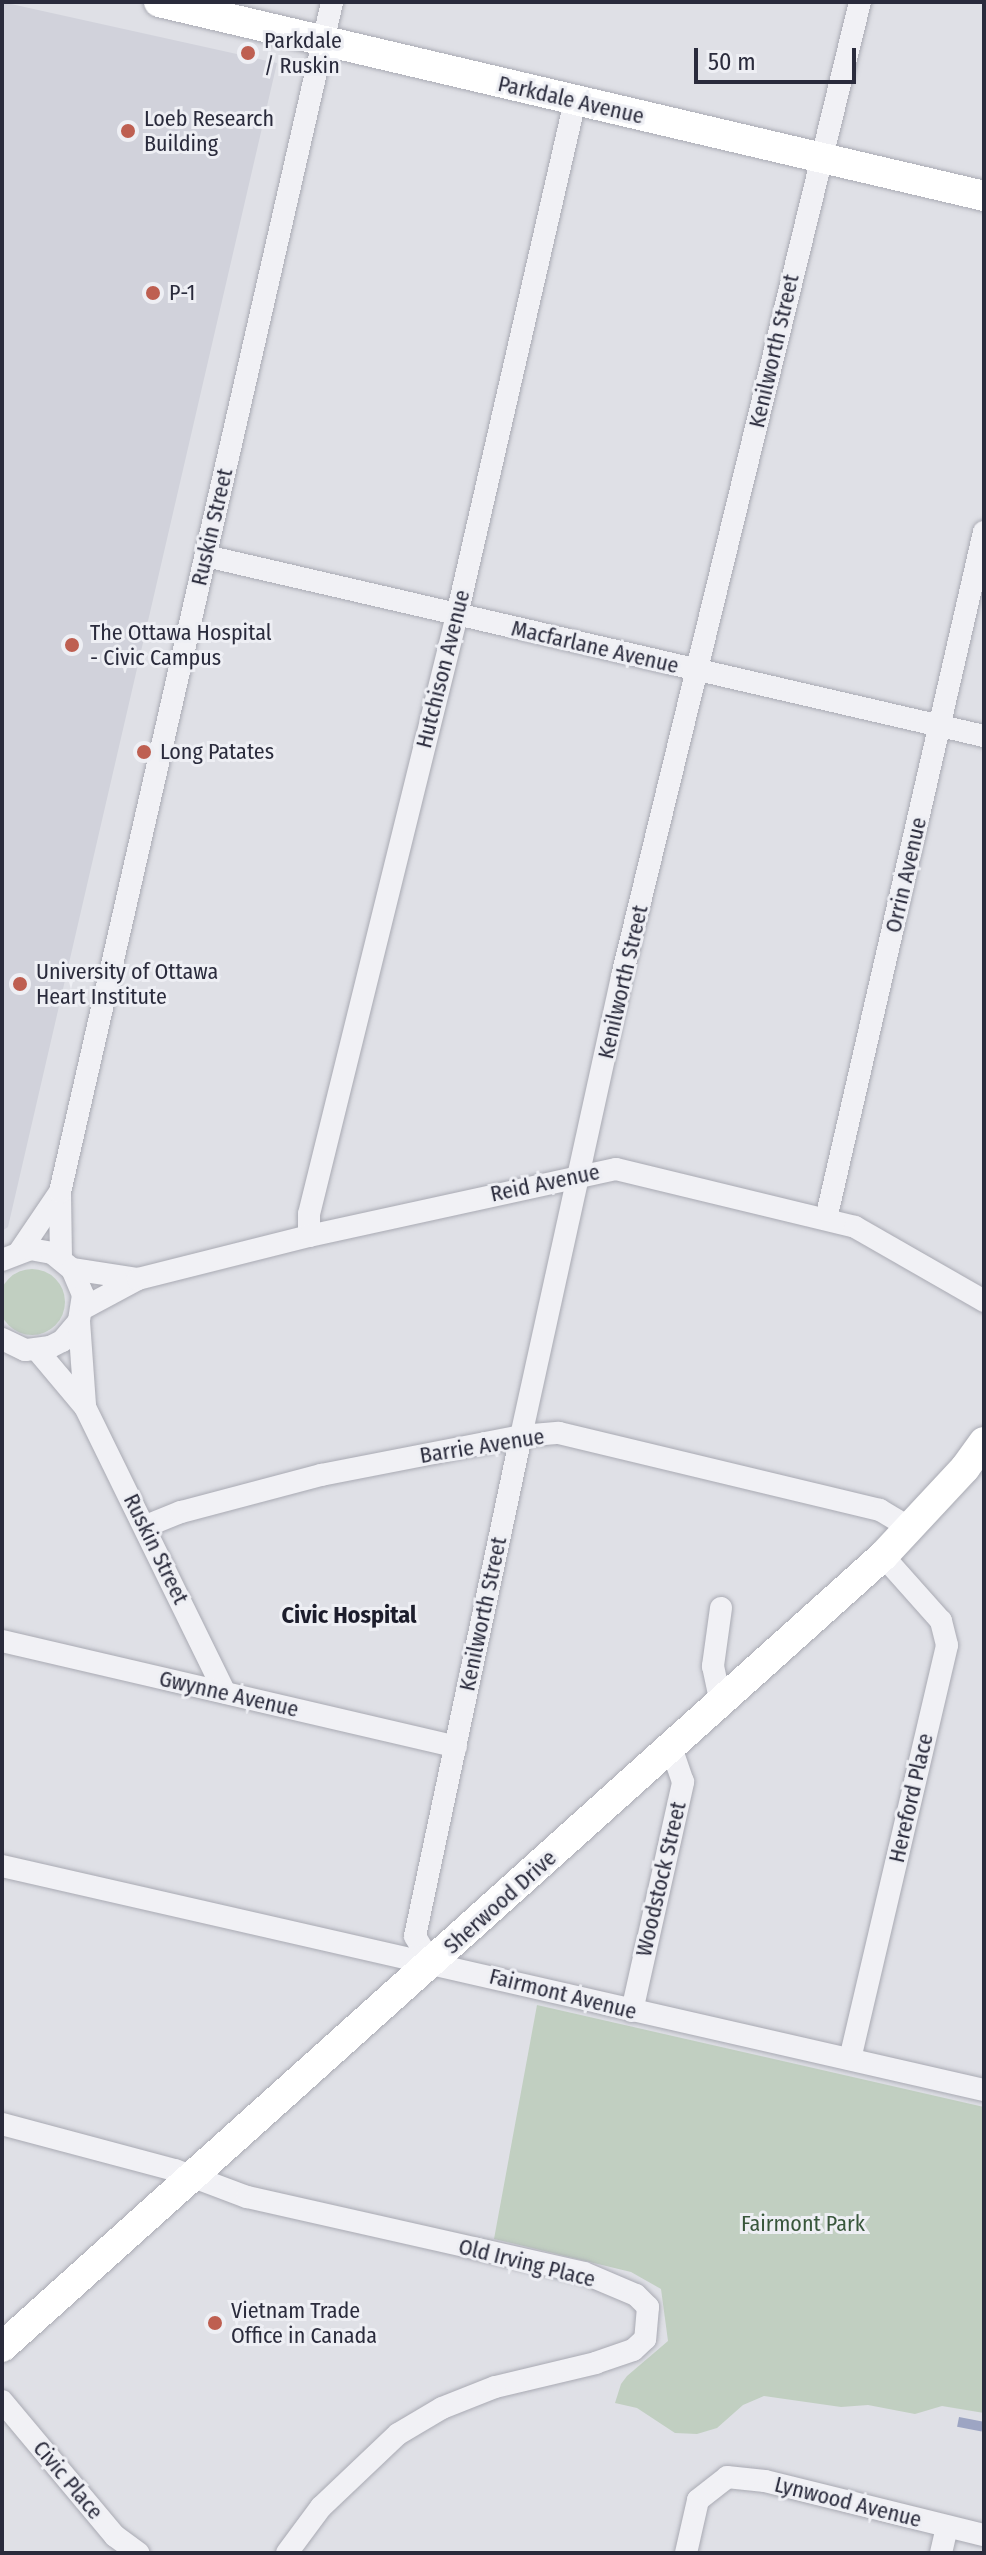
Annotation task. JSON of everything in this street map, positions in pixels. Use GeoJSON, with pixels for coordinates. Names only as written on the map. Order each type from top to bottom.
{"type":"FeatureCollection","features":[{"type":"Feature","properties":{"kind":"street","name":"Parkdale Avenue"},"geometry":{"type":"LineString","coordinates":[[159,2],[984,196]]}},
{"type":"Feature","properties":{"kind":"street","name":"Ruskin Street"},"geometry":{"type":"LineString","coordinates":[[85,1407],[80,1315],[83,1295],[67,1263],[60,1192],[332,2]]}},
{"type":"Feature","properties":{"kind":"street","name":"Kenilworth Street"},"geometry":{"type":"LineString","coordinates":[[431,1963],[415,1936],[521,1436],[622,976],[860,2]]}},
{"type":"Feature","properties":{"kind":"street","name":"Hutchison Avenue"},"geometry":{"type":"LineString","coordinates":[[309,1236],[309,1214],[457,615],[575,101]]}},
{"type":"Feature","properties":{"kind":"street","name":"Orrin Avenue"},"geometry":{"type":"LineString","coordinates":[[826,1219],[984,532]]}},
{"type":"Feature","properties":{"kind":"street","name":"Macfarlane Avenue"},"geometry":{"type":"LineString","coordinates":[[206,556],[984,736]]}},
{"type":"Feature","properties":{"kind":"street","name":"Reid Avenue"},"geometry":{"type":"LineString","coordinates":[[2,1355],[62,1341],[80,1315],[138,1279],[309,1236],[616,1169],[855,1227],[984,1301]]}},
{"type":"Feature","properties":{"kind":"street","name":"Ruskin Street"},"geometry":{"type":"LineString","coordinates":[[11,1256],[60,1192]]}},
{"type":"Feature","properties":{"kind":"street","name":"Reid Avenue"},"geometry":{"type":"LineString","coordinates":[[11,1256],[41,1250],[67,1263],[138,1279]]}},
{"type":"Feature","properties":{"kind":"street"},"geometry":{"type":"LineString","coordinates":[[2,1339],[31,1350]]}},
{"type":"Feature","properties":{"kind":"street","name":"Ruskin Street"},"geometry":{"type":"LineString","coordinates":[[31,1350],[85,1407],[146,1526],[225,1693]]}},
{"type":"Feature","properties":{"kind":"street","name":"Barrie Avenue"},"geometry":{"type":"LineString","coordinates":[[146,1526],[181,1512],[321,1475],[521,1436],[559,1433],[880,1510],[910,1528]]}},
{"type":"Feature","properties":{"kind":"street","name":"Sherwood Drive"},"geometry":{"type":"LineString","coordinates":[[2,2347],[883,1556],[984,1442]]}},
{"type":"Feature","properties":{"kind":"street","name":"Hereford Place"},"geometry":{"type":"LineString","coordinates":[[850,2059],[947,1645],[941,1621],[883,1556]]}},
{"type":"Feature","properties":{"kind":"street"},"geometry":{"type":"LineString","coordinates":[[721,1608],[713,1666],[721,1703]]}},
{"type":"Feature","properties":{"kind":"street","name":"Gwynne Avenue"},"geometry":{"type":"LineString","coordinates":[[2,1641],[456,1747]]}},
{"type":"Feature","properties":{"kind":"street","name":"Woodstock Street"},"geometry":{"type":"LineString","coordinates":[[632,2011],[683,1782],[671,1748]]}},
{"type":"Feature","properties":{"kind":"street","name":"Fairmont Avenue"},"geometry":{"type":"LineString","coordinates":[[2,1866],[984,2090]]}},
{"type":"Feature","properties":{"kind":"street","name":"Old Irving Place"},"geometry":{"type":"LineString","coordinates":[[2,2124],[196,2176],[247,2197],[584,2273],[636,2295],[648,2307],[645,2339],[633,2350],[596,2363],[495,2387],[442,2408],[398,2434],[321,2507],[287,2553]]}},
{"type":"Feature","properties":{"kind":"street","name":"Civic Place"},"geometry":{"type":"LineString","coordinates":[[2,2401],[115,2536],[138,2553]]}},
{"type":"Feature","properties":{"kind":"street","name":"Lynwood Avenue"},"geometry":{"type":"LineString","coordinates":[[686,2553],[698,2500],[713,2485],[727,2477],[765,2481],[984,2535]]}},
{"type":"Feature","properties":{"kind":"street"},"geometry":{"type":"LineString","coordinates":[[941,2553],[947,2527]]}},
{"type":"Feature","properties":{"kind":"shaded area","name":"The Ottawa Hospital - Civic Campus"},"geometry":{"type":"Polygon","coordinates":[[[2,2],[277,63],[8,1227],[2,1231],[2,2]]]}},
{"type":"Feature","properties":{"kind":"green space"},"geometry":{"type":"Polygon","coordinates":[[[32,1269],[45,1272],[55,1279],[62,1289],[65,1302],[62,1315],[55,1325],[45,1332],[32,1335],[19,1332],[9,1325],[2,1315],[-1,1302],[2,1289],[9,1279],[19,1272],[32,1269]]]}},
{"type":"Feature","properties":{"kind":"green space","name":"Fairmont Park"},"geometry":{"type":"Polygon","coordinates":[[[537,2005],[984,2107],[984,2413],[942,2406],[915,2414],[868,2405],[841,2407],[764,2396],[743,2405],[717,2428],[697,2434],[675,2433],[637,2408],[615,2403],[627,2376],[668,2341],[661,2289],[631,2272],[494,2239],[537,2005]]]}},
{"type":"Feature","properties":{"kind":"water"},"geometry":{"type":"Polygon","coordinates":[[[959,2417],[984,2422],[982,2432],[957,2427],[959,2417]]]}},
{"type":"Feature","properties":{"kind":"place","name":"Parkdale / Ruskin"},"geometry":{"type":"Point","coordinates":[248,53]}},
{"type":"Feature","properties":{"kind":"place","name":"Loeb Research Building"},"geometry":{"type":"Point","coordinates":[128,131]}},
{"type":"Feature","properties":{"kind":"place","name":"P-1"},"geometry":{"type":"Point","coordinates":[153,293]}},
{"type":"Feature","properties":{"kind":"place","name":"The Ottawa Hospital - Civic Campus"},"geometry":{"type":"Point","coordinates":[72,645]}},
{"type":"Feature","properties":{"kind":"place","name":"Long Patates"},"geometry":{"type":"Point","coordinates":[144,752]}},
{"type":"Feature","properties":{"kind":"place","name":"University of Ottawa Heart Institute"},"geometry":{"type":"Point","coordinates":[20,984]}},
{"type":"Feature","properties":{"kind":"place","name":"Vietnam Trade Office in Canada"},"geometry":{"type":"Point","coordinates":[215,2323]}},
{"type":"Feature","properties":{"kind":"district","name":"Civic Hospital"},"geometry":{"type":"Point","coordinates":[349,1616]}}]}
